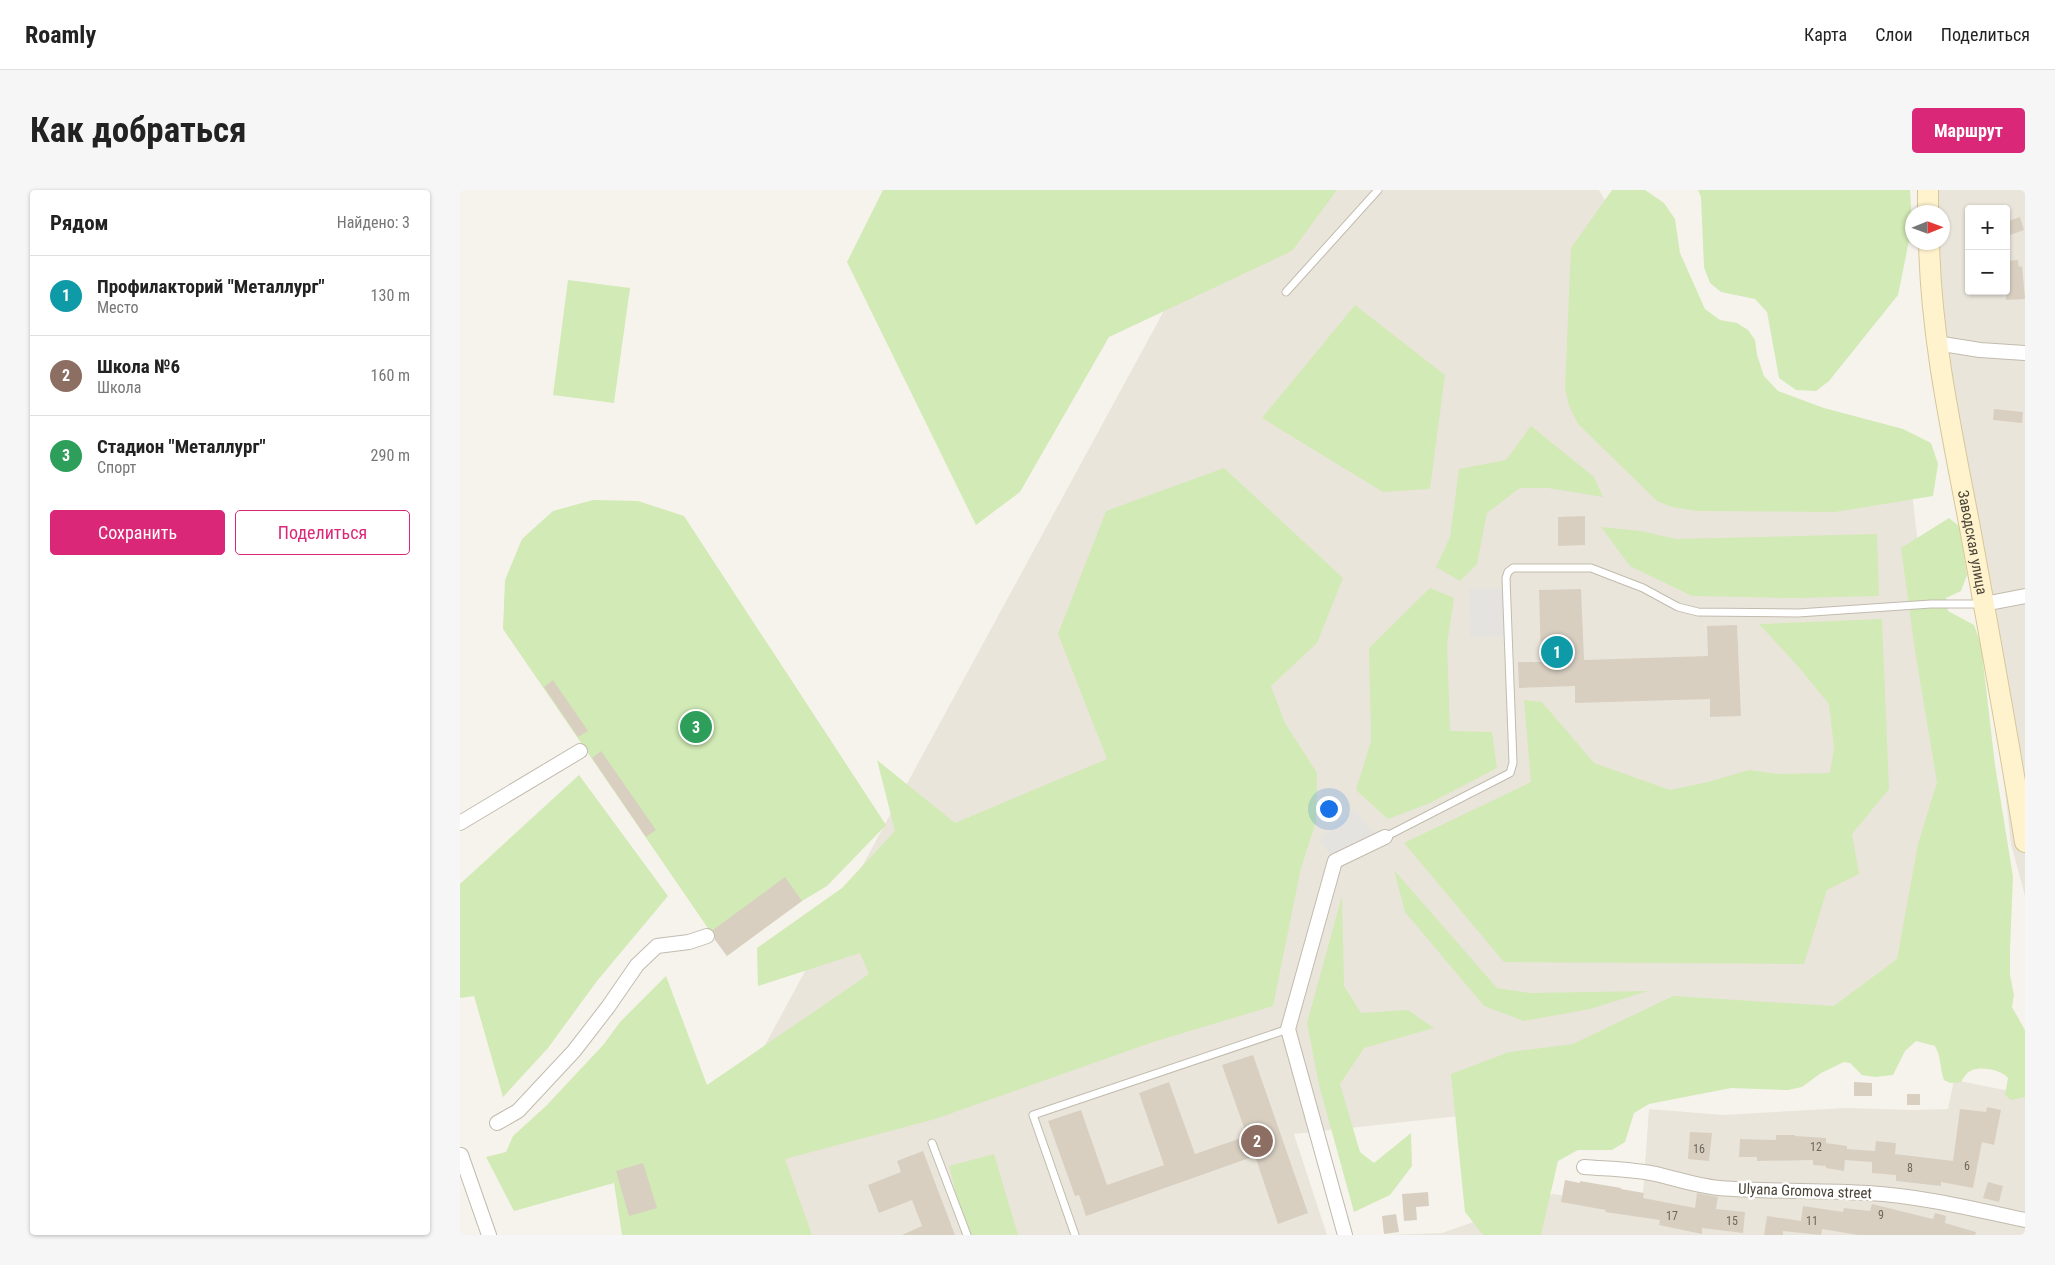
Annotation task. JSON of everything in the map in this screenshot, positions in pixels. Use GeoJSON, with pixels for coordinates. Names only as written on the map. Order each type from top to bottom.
{"type":"FeatureCollection","features":[{"type":"Feature","properties":{"kind":"street"},"geometry":{"type":"LineString","coordinates":[[1928,190],[1928,205]]}},
{"type":"Feature","properties":{"kind":"street","name":"Заводская улица"},"geometry":{"type":"LineString","coordinates":[[1930,250],[1936,342],[2025,842]]}},
{"type":"Feature","properties":{"kind":"street"},"geometry":{"type":"LineString","coordinates":[[1936,342],[1960,348],[2025,353]]}},
{"type":"Feature","properties":{"kind":"street"},"geometry":{"type":"LineString","coordinates":[[1984,604],[2025,596]]}},
{"type":"Feature","properties":{"kind":"street"},"geometry":{"type":"LineString","coordinates":[[460,823],[580,751]]}},
{"type":"Feature","properties":{"kind":"street"},"geometry":{"type":"LineString","coordinates":[[1346,1235],[1288,1029],[1335,861],[1385,837]]}},
{"type":"Feature","properties":{"kind":"street"},"geometry":{"type":"LineString","coordinates":[[497,1123],[518,1111],[574,1051],[637,965],[657,946],[689,942],[707,936]]}},
{"type":"Feature","properties":{"kind":"street"},"geometry":{"type":"LineString","coordinates":[[461,1155],[489,1235]]}},
{"type":"Feature","properties":{"kind":"street","name":"Ulyana Gromova street"},"geometry":{"type":"LineString","coordinates":[[1584,1166],[1660,1175],[1719,1188],[1868,1193],[1900,1196],[1936,1201],[2025,1220]]}},
{"type":"Feature","properties":{"kind":"lane"},"geometry":{"type":"LineString","coordinates":[[1286,292],[1378,190]]}},
{"type":"Feature","properties":{"kind":"lane"},"geometry":{"type":"LineString","coordinates":[[1385,837],[1510,773],[1513,763],[1506,578],[1508,572],[1513,568],[1591,568],[1643,588],[1678,608],[1698,612],[1798,613],[1932,604],[1984,604]]}},
{"type":"Feature","properties":{"kind":"lane"},"geometry":{"type":"LineString","coordinates":[[1075,1235],[1033,1115],[1288,1029]]}},
{"type":"Feature","properties":{"kind":"lane"},"geometry":{"type":"LineString","coordinates":[[932,1143],[967,1235]]}},
{"type":"Feature","properties":{"kind":"shaded area"},"geometry":{"type":"Polygon","coordinates":[[[1322,190],[1599,190],[1739,426],[1912,493],[1948,798],[1905,1034],[1698,1090],[1294,1134],[1327,1235],[782,1235],[734,1102],[1191,261],[1322,190]]]}},
{"type":"Feature","properties":{"kind":"shaded area"},"geometry":{"type":"Polygon","coordinates":[[[1928,190],[2025,190],[2025,896],[2011,844],[1984,604],[1930,250],[1950,250],[1950,205],[1928,205],[1928,190]]]}},
{"type":"Feature","properties":{"kind":"shaded area"},"geometry":{"type":"Polygon","coordinates":[[[1506,588],[1508,636],[1470,637],[1469,589],[1506,588]]]}},
{"type":"Feature","properties":{"kind":"shaded area"},"geometry":{"type":"Polygon","coordinates":[[[1354,810],[1380,839],[1335,861],[1320,841],[1332,828],[1354,810]]]}},
{"type":"Feature","properties":{"kind":"shaded area"},"geometry":{"type":"Polygon","coordinates":[[[1954,1080],[2025,1094],[2025,1235],[1385,1235],[1442,1233],[1553,1194],[1642,1207],[1649,1109],[1723,1115],[1846,1108],[1948,1109],[1954,1080]]]}},
{"type":"Feature","properties":{"kind":"green space"},"geometry":{"type":"Polygon","coordinates":[[[883,190],[1337,190],[1292,251],[1109,337],[1020,492],[976,525],[847,262],[883,190]]]}},
{"type":"Feature","properties":{"kind":"green space"},"geometry":{"type":"Polygon","coordinates":[[[1612,190],[1645,190],[1664,203],[1675,219],[1680,253],[1705,309],[1720,320],[1737,323],[1748,330],[1755,340],[1757,355],[1764,376],[1778,391],[1824,408],[1903,429],[1931,443],[1938,464],[1933,496],[1835,512],[1697,511],[1672,507],[1657,501],[1578,424],[1569,406],[1565,388],[1571,248],[1612,190]]]}},
{"type":"Feature","properties":{"kind":"green space"},"geometry":{"type":"Polygon","coordinates":[[[1698,190],[1910,190],[1911,205],[1905,205],[1905,250],[1907,250],[1898,295],[1829,381],[1816,391],[1796,390],[1779,378],[1767,312],[1755,299],[1721,292],[1710,283],[1704,267],[1701,197],[1698,190]]]}},
{"type":"Feature","properties":{"kind":"green space"},"geometry":{"type":"Polygon","coordinates":[[[568,280],[630,288],[614,403],[553,395],[568,280]]]}},
{"type":"Feature","properties":{"kind":"green space"},"geometry":{"type":"Polygon","coordinates":[[[1355,305],[1445,375],[1430,489],[1383,492],[1262,418],[1355,305]]]}},
{"type":"Feature","properties":{"kind":"green space"},"geometry":{"type":"Polygon","coordinates":[[[1531,426],[1594,477],[1603,497],[1548,488],[1520,488],[1487,513],[1477,564],[1460,581],[1436,567],[1450,537],[1459,469],[1506,460],[1531,426]]]}},
{"type":"Feature","properties":{"kind":"green space"},"geometry":{"type":"Polygon","coordinates":[[[1224,468],[1343,578],[1317,643],[1271,686],[1285,723],[1317,773],[1316,822],[1301,868],[1273,1006],[1153,1042],[935,1119],[785,1159],[812,1235],[622,1235],[614,1183],[514,1211],[486,1157],[506,1152],[513,1136],[546,1106],[604,1044],[620,1022],[666,976],[707,1085],[869,974],[860,953],[758,986],[757,948],[842,888],[895,831],[877,760],[955,823],[1107,759],[1058,634],[1106,511],[1224,468]]]}},
{"type":"Feature","properties":{"kind":"green space"},"geometry":{"type":"Polygon","coordinates":[[[593,500],[638,501],[684,516],[886,825],[827,886],[802,901],[727,956],[503,629],[505,580],[522,539],[553,511],[593,500]]]}},
{"type":"Feature","properties":{"kind":"green space"},"geometry":{"type":"Polygon","coordinates":[[[1949,518],[1959,526],[1967,575],[1961,591],[1946,598],[1948,611],[1974,625],[1981,645],[1995,765],[2013,877],[2010,975],[2014,995],[2012,1007],[2025,1030],[2025,1097],[2011,1100],[2005,1095],[2008,1078],[1992,1069],[1981,1068],[1972,1070],[1967,1073],[1961,1082],[1950,1083],[1944,1080],[1935,1046],[1916,1041],[1905,1051],[1893,1075],[1875,1077],[1862,1075],[1850,1063],[1844,1062],[1821,1073],[1802,1087],[1788,1090],[1731,1088],[1649,1104],[1634,1113],[1625,1142],[1612,1150],[1578,1150],[1558,1161],[1541,1235],[1483,1235],[1465,1212],[1451,1074],[1509,1052],[1573,1044],[1673,996],[1834,1006],[1897,959],[1918,844],[1937,782],[1915,651],[1901,548],[1949,518]]]}},
{"type":"Feature","properties":{"kind":"green space"},"geometry":{"type":"Polygon","coordinates":[[[1601,527],[1641,531],[1676,539],[1877,534],[1879,596],[1795,598],[1692,596],[1630,566],[1601,527]]]}},
{"type":"Feature","properties":{"kind":"green space"},"geometry":{"type":"Polygon","coordinates":[[[1430,588],[1454,598],[1447,644],[1450,731],[1492,732],[1497,768],[1430,803],[1388,819],[1356,790],[1371,741],[1369,648],[1430,588]]]}},
{"type":"Feature","properties":{"kind":"green space"},"geometry":{"type":"Polygon","coordinates":[[[1882,619],[1889,789],[1852,834],[1859,874],[1827,890],[1804,964],[1504,962],[1404,843],[1531,782],[1524,700],[1542,702],[1594,763],[1670,790],[1708,782],[1749,770],[1778,774],[1830,773],[1834,748],[1829,704],[1796,664],[1759,624],[1882,619]]]}},
{"type":"Feature","properties":{"kind":"green space"},"geometry":{"type":"Polygon","coordinates":[[[579,775],[668,896],[597,981],[548,1048],[503,1097],[474,996],[460,998],[460,884],[579,775]]]}},
{"type":"Feature","properties":{"kind":"green space"},"geometry":{"type":"Polygon","coordinates":[[[1394,870],[1497,988],[1530,993],[1648,991],[1590,1009],[1524,1021],[1484,1006],[1405,912],[1394,870]]]}},
{"type":"Feature","properties":{"kind":"green space"},"geometry":{"type":"Polygon","coordinates":[[[1342,896],[1344,986],[1361,1013],[1408,1010],[1434,1028],[1364,1048],[1340,1084],[1360,1152],[1374,1163],[1411,1133],[1412,1166],[1390,1195],[1354,1212],[1319,1085],[1307,1023],[1342,896]]]}},
{"type":"Feature","properties":{"kind":"green space"},"geometry":{"type":"Polygon","coordinates":[[[994,1154],[1018,1235],[967,1235],[949,1166],[994,1154]]]}},
{"type":"Feature","properties":{"kind":"building"},"geometry":{"type":"Polygon","coordinates":[[[2020,217],[2024,230],[2010,235],[2010,221],[2020,217]]]}},
{"type":"Feature","properties":{"kind":"building"},"geometry":{"type":"Polygon","coordinates":[[[2018,260],[2019,267],[2022,266],[2025,299],[2006,300],[2006,295],[2010,295],[2010,261],[2018,260]]]}},
{"type":"Feature","properties":{"kind":"building"},"geometry":{"type":"Polygon","coordinates":[[[1994,409],[2023,412],[2022,423],[1993,420],[1994,409]]]}},
{"type":"Feature","properties":{"kind":"building"},"geometry":{"type":"Polygon","coordinates":[[[1585,516],[1585,545],[1558,546],[1558,517],[1585,516]]]}},
{"type":"Feature","properties":{"kind":"building"},"geometry":{"type":"Polygon","coordinates":[[[1581,589],[1584,660],[1708,656],[1707,626],[1737,625],[1741,716],[1710,717],[1710,699],[1575,703],[1575,686],[1519,688],[1518,662],[1541,662],[1539,590],[1581,589]]]}},
{"type":"Feature","properties":{"kind":"building"},"geometry":{"type":"Polygon","coordinates":[[[553,680],[588,731],[578,737],[544,687],[553,680]]]}},
{"type":"Feature","properties":{"kind":"building"},"geometry":{"type":"Polygon","coordinates":[[[601,751],[656,830],[646,837],[592,758],[601,751]]]}},
{"type":"Feature","properties":{"kind":"building"},"geometry":{"type":"Polygon","coordinates":[[[785,877],[802,901],[727,956],[715,940],[713,930],[785,877]]]}},
{"type":"Feature","properties":{"kind":"building"},"geometry":{"type":"Polygon","coordinates":[[[1253,1055],[1308,1213],[1278,1224],[1255,1156],[1086,1216],[1079,1195],[1075,1196],[1048,1121],[1081,1110],[1107,1185],[1164,1165],[1139,1093],[1169,1082],[1195,1154],[1247,1136],[1222,1065],[1253,1055]]]}},
{"type":"Feature","properties":{"kind":"building"},"geometry":{"type":"Polygon","coordinates":[[[1854,1082],[1872,1083],[1872,1096],[1854,1096],[1854,1082]]]}},
{"type":"Feature","properties":{"kind":"building"},"geometry":{"type":"Polygon","coordinates":[[[1907,1094],[1920,1094],[1920,1105],[1907,1105],[1907,1094]]]}},
{"type":"Feature","properties":{"kind":"building"},"geometry":{"type":"Polygon","coordinates":[[[1987,1107],[2001,1110],[1994,1145],[1982,1142],[1973,1188],[1941,1182],[1941,1186],[1896,1181],[1896,1175],[1872,1173],[1872,1162],[1845,1160],[1844,1171],[1813,1165],[1813,1160],[1757,1161],[1757,1157],[1739,1157],[1740,1139],[1776,1140],[1776,1135],[1795,1135],[1826,1138],[1826,1143],[1847,1146],[1847,1149],[1875,1151],[1876,1141],[1896,1143],[1895,1154],[1953,1161],[1960,1109],[1986,1112],[1987,1107]]]}},
{"type":"Feature","properties":{"kind":"building"},"geometry":{"type":"Polygon","coordinates":[[[1690,1132],[1712,1133],[1709,1161],[1688,1159],[1690,1132]]]}},
{"type":"Feature","properties":{"kind":"building"},"geometry":{"type":"Polygon","coordinates":[[[923,1151],[955,1235],[902,1235],[922,1226],[912,1200],[879,1213],[868,1185],[901,1172],[897,1161],[923,1151]]]}},
{"type":"Feature","properties":{"kind":"building"},"geometry":{"type":"Polygon","coordinates":[[[643,1163],[657,1208],[629,1216],[616,1171],[643,1163]]]}},
{"type":"Feature","properties":{"kind":"building"},"geometry":{"type":"Polygon","coordinates":[[[1565,1180],[1621,1188],[1644,1193],[1643,1198],[1695,1208],[1697,1193],[1718,1197],[1716,1209],[1745,1212],[1743,1233],[1702,1228],[1702,1234],[1659,1225],[1660,1220],[1605,1212],[1606,1210],[1561,1202],[1565,1180]]]}},
{"type":"Feature","properties":{"kind":"building"},"geometry":{"type":"Polygon","coordinates":[[[1988,1182],[2003,1186],[1999,1202],[1983,1198],[1988,1182]]]}},
{"type":"Feature","properties":{"kind":"building"},"geometry":{"type":"Polygon","coordinates":[[[1428,1192],[1429,1206],[1416,1207],[1417,1220],[1404,1221],[1402,1194],[1428,1192]]]}},
{"type":"Feature","properties":{"kind":"building"},"geometry":{"type":"Polygon","coordinates":[[[1872,1204],[1933,1219],[1935,1213],[1946,1216],[1945,1223],[1976,1232],[1975,1235],[1858,1235],[1822,1229],[1821,1235],[1783,1231],[1783,1235],[1764,1235],[1767,1216],[1801,1221],[1803,1206],[1843,1212],[1844,1208],[1870,1211],[1872,1204]]]}},
{"type":"Feature","properties":{"kind":"building"},"geometry":{"type":"Polygon","coordinates":[[[1396,1214],[1399,1232],[1384,1234],[1382,1216],[1396,1214]]]}},
{"type":"Feature","properties":{"kind":"place","name":"Профилакторий \"Металлург\""},"geometry":{"type":"Point","coordinates":[1557,652]}},
{"type":"Feature","properties":{"kind":"place","name":"Стадион \"Металлург\""},"geometry":{"type":"Point","coordinates":[696,727]}},
{"type":"Feature","properties":{"kind":"place","name":"Школа №6"},"geometry":{"type":"Point","coordinates":[1257,1141]}}]}
